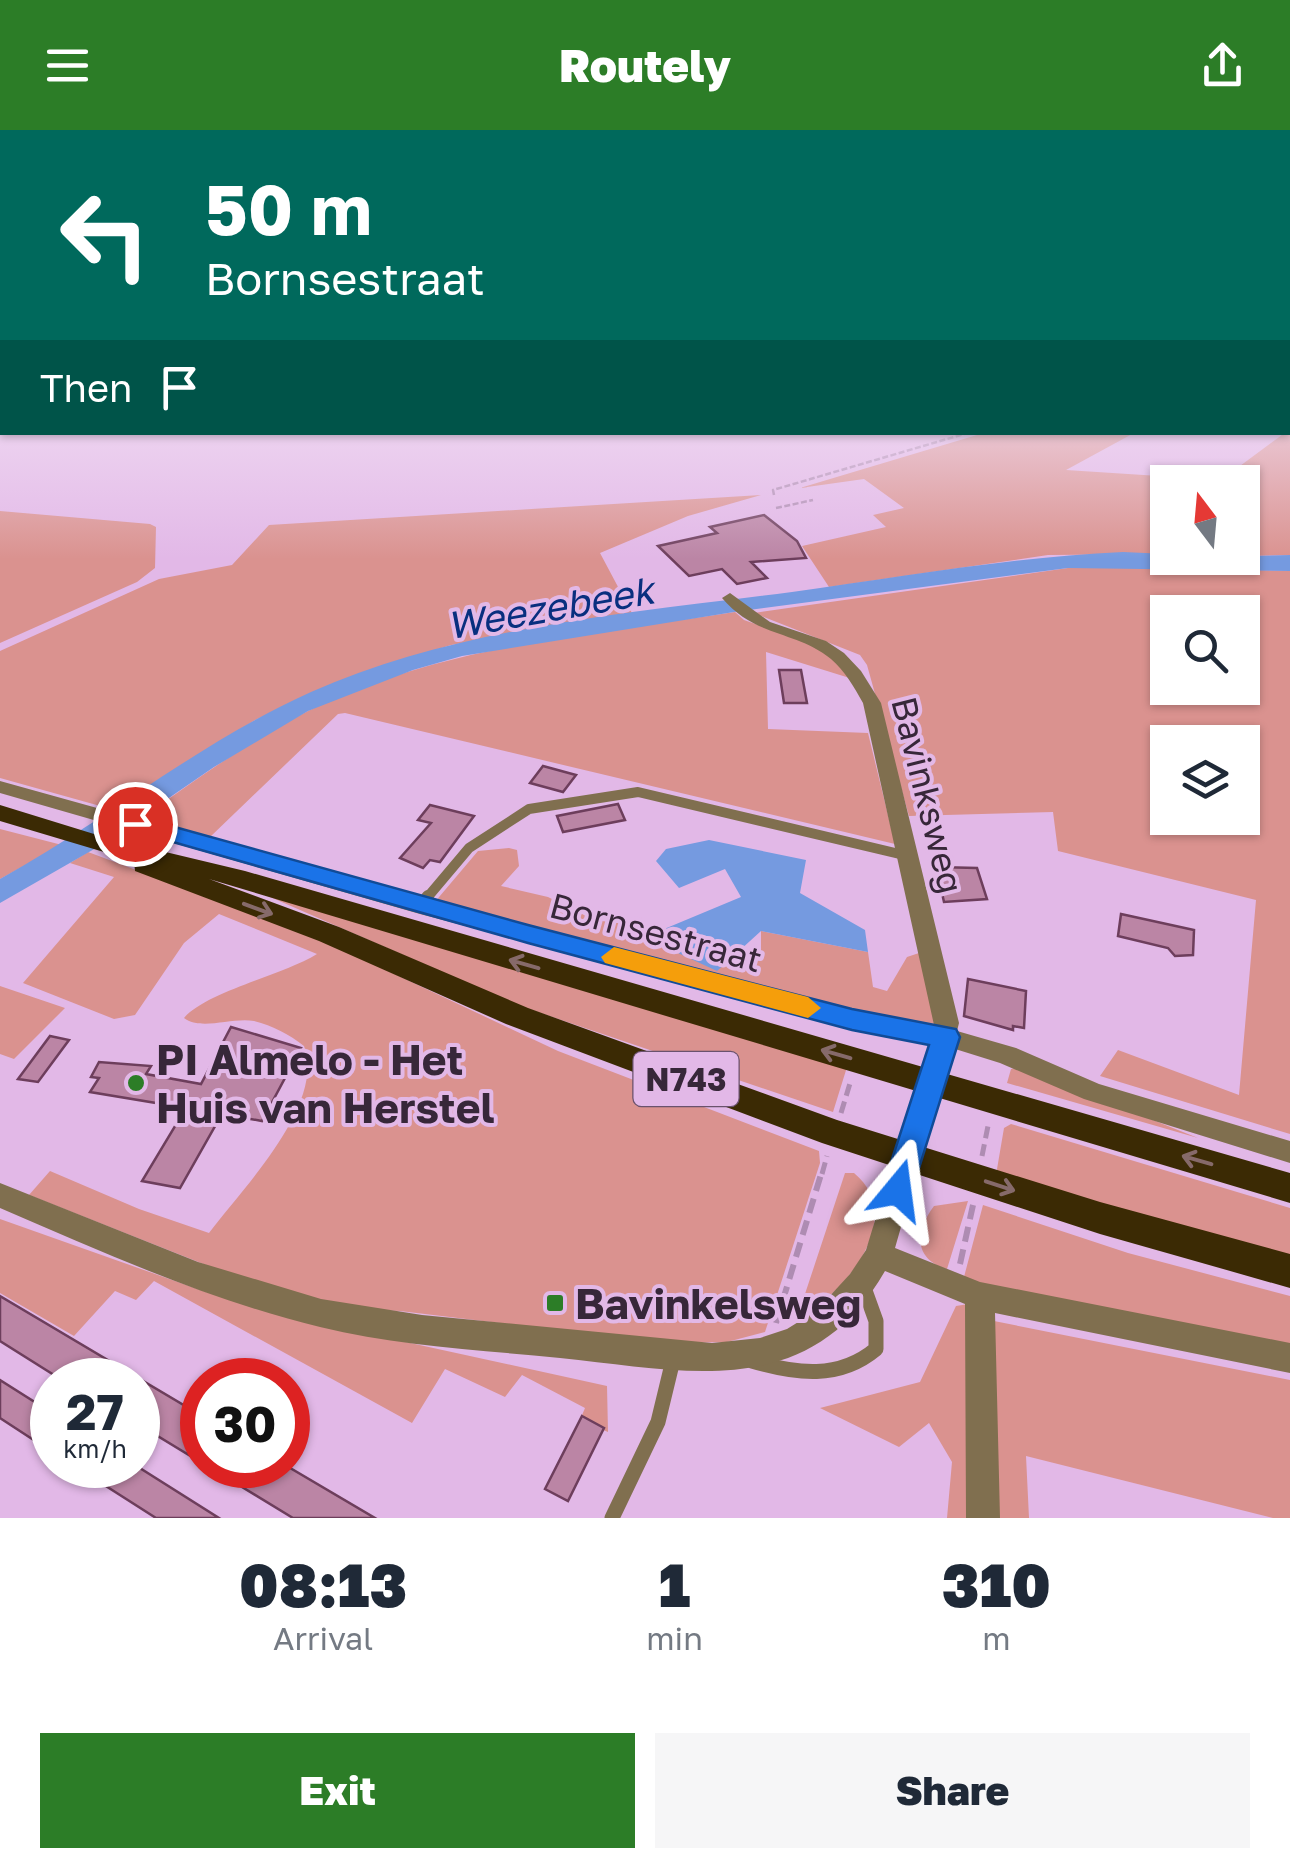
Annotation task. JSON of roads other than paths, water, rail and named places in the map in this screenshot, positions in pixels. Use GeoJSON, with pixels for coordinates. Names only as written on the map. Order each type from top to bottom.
{"type":"FeatureCollection","features":[{"type":"Feature","properties":{"kind":"main road","name":"N743"},"geometry":{"type":"LineString","coordinates":[[0,813],[103,845],[236,877],[1290,1188]]}},
{"type":"Feature","properties":{"kind":"main road","name":"N743"},"geometry":{"type":"LineString","coordinates":[[103,845],[165,876],[328,934],[517,1016],[834,1133],[1290,1271]]}},
{"type":"Feature","properties":{"kind":"street","name":"Bavinksweg"},"geometry":{"type":"LineString","coordinates":[[736,605],[826,645],[858,675],[872,703],[946,1007],[946,1037],[930,1082]]}},
{"type":"Feature","properties":{"kind":"street","name":"Bornsestraat"},"geometry":{"type":"LineString","coordinates":[[0,788],[420,906],[852,1019],[946,1037],[1007,1056],[1093,1092],[1290,1152]]}},
{"type":"Feature","properties":{"kind":"street"},"geometry":{"type":"LineString","coordinates":[[0,1195],[189,1275],[324,1313],[444,1331],[674,1355],[737,1356],[781,1347],[838,1312],[863,1284],[880,1255],[930,1082]]}},
{"type":"Feature","properties":{"kind":"street"},"geometry":{"type":"LineString","coordinates":[[880,1255],[980,1296],[1290,1358]]}},
{"type":"Feature","properties":{"kind":"street"},"geometry":{"type":"LineString","coordinates":[[980,1296],[982,1518]]}},
{"type":"Feature","properties":{"kind":"lane"},"geometry":{"type":"LineString","coordinates":[[420,906],[469,848],[500,824],[529,809],[638,792],[909,856]]}},
{"type":"Feature","properties":{"kind":"lane"},"geometry":{"type":"LineString","coordinates":[[737,1356],[788,1373],[820,1372],[864,1362],[876,1349],[876,1322],[863,1284]]}},
{"type":"Feature","properties":{"kind":"lane"},"geometry":{"type":"LineString","coordinates":[[612,1518],[658,1422],[674,1355]]}},
{"type":"Feature","properties":{"kind":"water"},"geometry":{"type":"Polygon","coordinates":[[[1150,553],[1150,569],[1068,568],[734,612],[462,656],[413,670],[308,711],[214,767],[96,848],[0,903],[0,879],[192,757],[311,692],[427,651],[609,615],[1081,555],[1150,553]]]}},
{"type":"Feature","properties":{"kind":"water"},"geometry":{"type":"Polygon","coordinates":[[[1290,555],[1290,571],[1260,571],[1260,556],[1290,555]]]}},
{"type":"Feature","properties":{"kind":"water"},"geometry":{"type":"Polygon","coordinates":[[[709,840],[806,860],[800,893],[865,930],[868,952],[761,931],[717,971],[678,953],[657,932],[741,897],[725,869],[679,888],[656,861],[666,849],[709,840]]]}},
{"type":"Feature","properties":{"kind":"place","name":"PI Almelo - Het Huis van Herstel"},"geometry":{"type":"Point","coordinates":[136,1083]}},
{"type":"Feature","properties":{"kind":"place","name":"Bavinkelsweg"},"geometry":{"type":"Point","coordinates":[555,1303]}},
{"type":"Feature","properties":{"kind":"water label","name":"Weezebeek"},"geometry":{"type":"Point","coordinates":[550,607]}}]}
